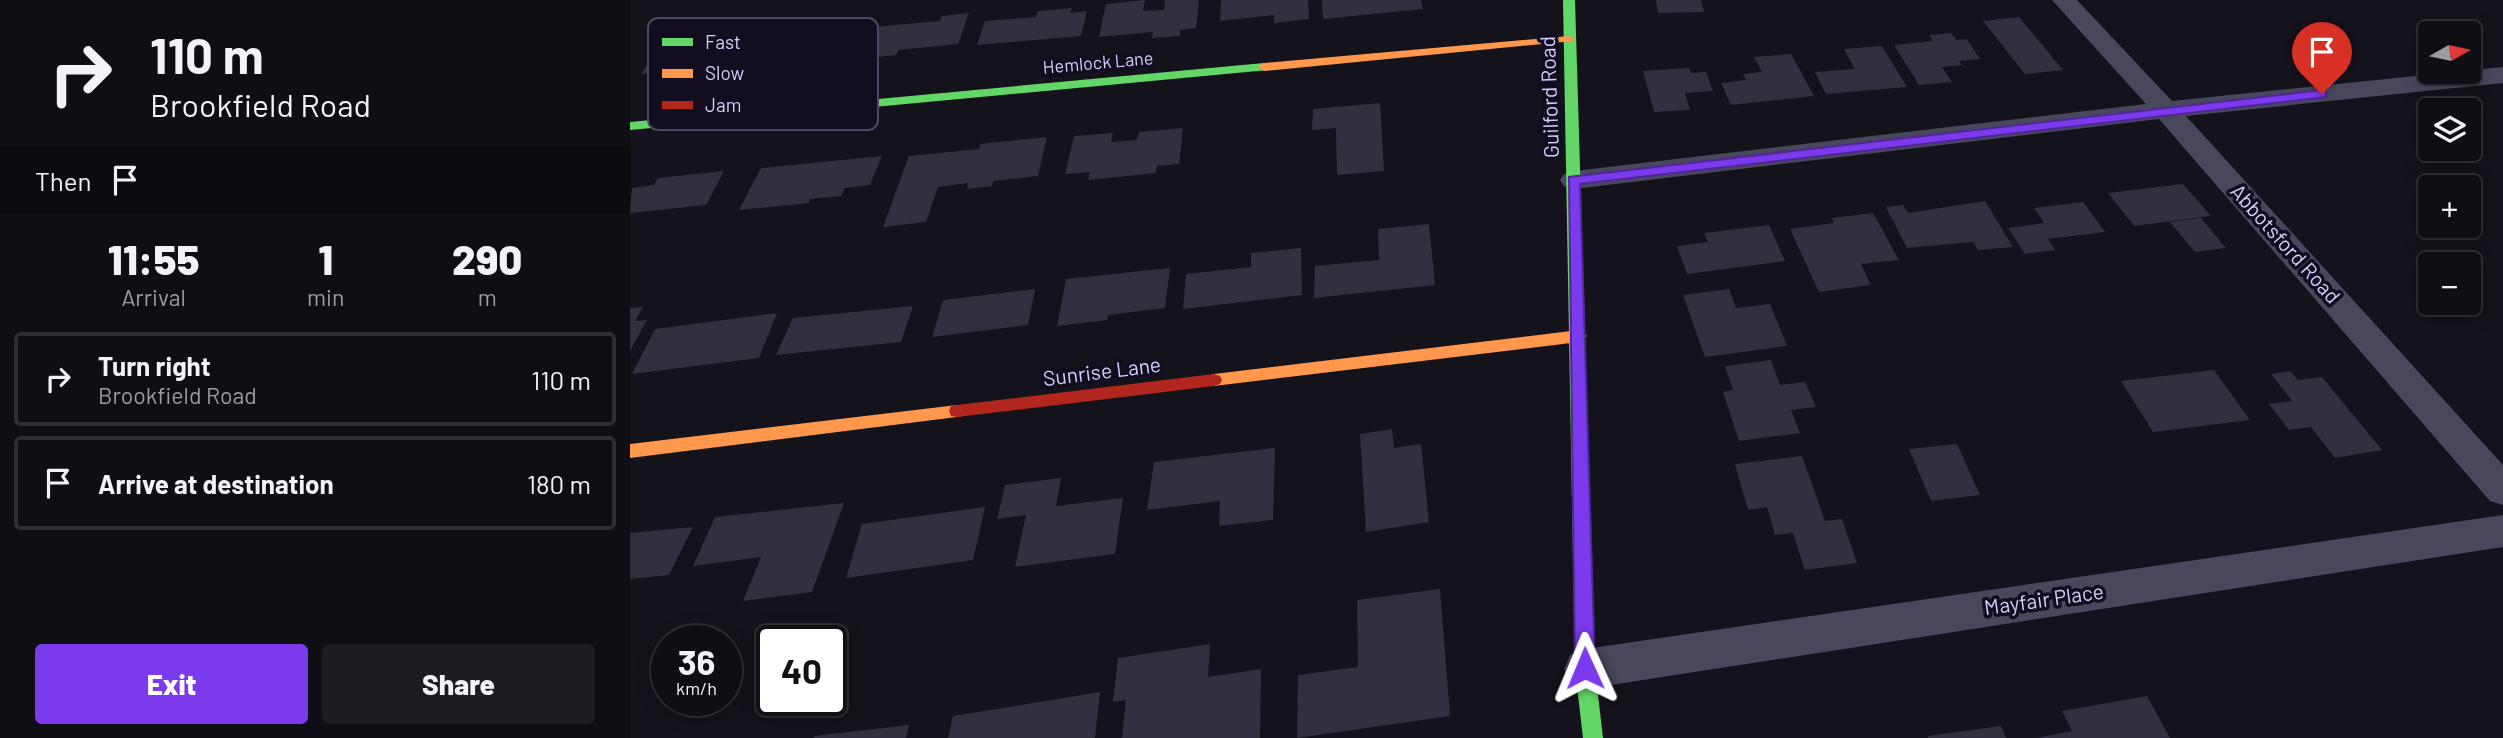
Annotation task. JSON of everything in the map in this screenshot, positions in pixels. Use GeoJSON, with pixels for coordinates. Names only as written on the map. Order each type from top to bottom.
{"type":"FeatureCollection","features":[{"type":"Feature","properties":{"kind":"street","name":"Guilford Road"},"geometry":{"type":"LineString","coordinates":[[1569,0],[1585,668],[1592,738]]}},
{"type":"Feature","properties":{"kind":"street","name":"Abbotsford Road"},"geometry":{"type":"LineString","coordinates":[[2064,0],[2166,110],[2503,490]]}},
{"type":"Feature","properties":{"kind":"street","name":"Hemlock Lane"},"geometry":{"type":"LineString","coordinates":[[878,103],[1569,39]]}},
{"type":"Feature","properties":{"kind":"street"},"geometry":{"type":"LineString","coordinates":[[1574,180],[2166,110],[2503,75]]}},
{"type":"Feature","properties":{"kind":"street","name":"Hemlock Lane"},"geometry":{"type":"LineString","coordinates":[[630,126],[648,124]]}},
{"type":"Feature","properties":{"kind":"street","name":"Sunrise Lane"},"geometry":{"type":"LineString","coordinates":[[630,451],[1579,336]]}},
{"type":"Feature","properties":{"kind":"street","name":"Mayfair Place"},"geometry":{"type":"LineString","coordinates":[[1585,668],[2503,531]]}},
{"type":"Feature","properties":{"kind":"building"},"geometry":{"type":"Polygon","coordinates":[[[1145,0],[1143,11],[1164,10],[1165,0],[1199,0],[1196,28],[1180,30],[1180,36],[1152,38],[1153,32],[1099,37],[1106,4],[1145,0]]]}},
{"type":"Feature","properties":{"kind":"building"},"geometry":{"type":"Polygon","coordinates":[[[1221,0],[1308,0],[1309,19],[1274,23],[1274,15],[1220,21],[1221,0]]]}},
{"type":"Feature","properties":{"kind":"building"},"geometry":{"type":"Polygon","coordinates":[[[1322,0],[1421,0],[1423,9],[1323,19],[1322,0]]]}},
{"type":"Feature","properties":{"kind":"building"},"geometry":{"type":"Polygon","coordinates":[[[1656,0],[1701,0],[1704,12],[1658,13],[1656,0]]]}},
{"type":"Feature","properties":{"kind":"building"},"geometry":{"type":"Polygon","coordinates":[[[1072,8],[1070,13],[1087,11],[1081,36],[977,45],[985,21],[1036,17],[1038,11],[1072,8]]]}},
{"type":"Feature","properties":{"kind":"building"},"geometry":{"type":"Polygon","coordinates":[[[969,13],[958,44],[898,50],[896,55],[878,57],[878,27],[940,21],[942,16],[969,13]]]}},
{"type":"Feature","properties":{"kind":"building"},"geometry":{"type":"Polygon","coordinates":[[[2019,17],[2063,70],[2025,74],[1983,21],[2019,17]]]}},
{"type":"Feature","properties":{"kind":"building"},"geometry":{"type":"Polygon","coordinates":[[[1951,33],[1956,40],[1967,39],[1980,59],[1959,61],[1962,65],[1942,67],[1952,82],[1919,85],[1894,45],[1933,41],[1929,35],[1951,33]]]}},
{"type":"Feature","properties":{"kind":"building"},"geometry":{"type":"Polygon","coordinates":[[[1882,46],[1907,87],[1826,94],[1815,72],[1855,69],[1844,49],[1882,46]]]}},
{"type":"Feature","properties":{"kind":"building"},"geometry":{"type":"Polygon","coordinates":[[[1791,54],[1814,96],[1731,105],[1721,83],[1746,80],[1743,74],[1762,72],[1754,57],[1791,54]]]}},
{"type":"Feature","properties":{"kind":"building"},"geometry":{"type":"Polygon","coordinates":[[[648,64],[648,73],[641,74],[648,64]]]}},
{"type":"Feature","properties":{"kind":"building"},"geometry":{"type":"Polygon","coordinates":[[[1689,68],[1691,73],[1706,72],[1713,91],[1685,93],[1690,110],[1654,112],[1643,71],[1689,68]]]}},
{"type":"Feature","properties":{"kind":"building"},"geometry":{"type":"Polygon","coordinates":[[[1380,103],[1384,171],[1337,175],[1336,128],[1312,130],[1313,109],[1380,103]]]}},
{"type":"Feature","properties":{"kind":"building"},"geometry":{"type":"Polygon","coordinates":[[[1183,128],[1179,164],[1157,166],[1156,173],[1088,180],[1090,172],[1065,174],[1074,136],[1113,133],[1111,142],[1137,140],[1139,132],[1183,128]]]}},
{"type":"Feature","properties":{"kind":"building"},"geometry":{"type":"Polygon","coordinates":[[[1047,137],[1038,176],[993,181],[992,186],[967,189],[968,183],[938,187],[926,222],[883,227],[909,156],[979,149],[980,144],[1047,137]]]}},
{"type":"Feature","properties":{"kind":"building"},"geometry":{"type":"Polygon","coordinates":[[[882,156],[870,185],[845,188],[841,196],[810,199],[809,203],[739,210],[761,168],[882,156]]]}},
{"type":"Feature","properties":{"kind":"building"},"geometry":{"type":"Polygon","coordinates":[[[724,171],[706,205],[630,213],[632,188],[654,185],[658,178],[724,171]]]}},
{"type":"Feature","properties":{"kind":"building"},"geometry":{"type":"Polygon","coordinates":[[[2183,184],[2211,216],[2134,226],[2108,193],[2183,184]]]}},
{"type":"Feature","properties":{"kind":"building"},"geometry":{"type":"Polygon","coordinates":[[[1985,201],[2013,247],[1978,250],[1973,242],[1907,248],[1886,207],[1903,205],[1908,213],[1985,201]]]}},
{"type":"Feature","properties":{"kind":"building"},"geometry":{"type":"Polygon","coordinates":[[[2083,202],[2105,232],[2048,239],[2055,250],[2025,254],[2008,228],[2044,223],[2034,208],[2083,202]]]}},
{"type":"Feature","properties":{"kind":"building"},"geometry":{"type":"Polygon","coordinates":[[[1873,213],[1899,260],[1861,264],[1871,285],[1819,292],[1790,229],[1834,223],[1832,218],[1873,213]]]}},
{"type":"Feature","properties":{"kind":"building"},"geometry":{"type":"Polygon","coordinates":[[[2201,218],[2226,248],[2195,252],[2170,222],[2201,218]]]}},
{"type":"Feature","properties":{"kind":"building"},"geometry":{"type":"Polygon","coordinates":[[[1429,224],[1435,285],[1314,298],[1315,266],[1379,260],[1378,229],[1429,224]]]}},
{"type":"Feature","properties":{"kind":"building"},"geometry":{"type":"Polygon","coordinates":[[[1769,225],[1785,261],[1687,274],[1677,246],[1708,242],[1704,233],[1769,225]]]}},
{"type":"Feature","properties":{"kind":"building"},"geometry":{"type":"Polygon","coordinates":[[[1301,248],[1302,295],[1183,309],[1186,274],[1251,267],[1251,253],[1301,248]]]}},
{"type":"Feature","properties":{"kind":"building"},"geometry":{"type":"Polygon","coordinates":[[[1170,268],[1165,308],[1108,315],[1107,320],[1057,326],[1066,279],[1170,268]]]}},
{"type":"Feature","properties":{"kind":"building"},"geometry":{"type":"Polygon","coordinates":[[[1035,289],[1028,325],[932,337],[943,300],[1035,289]]]}},
{"type":"Feature","properties":{"kind":"building"},"geometry":{"type":"Polygon","coordinates":[[[1729,289],[1736,308],[1770,304],[1787,346],[1705,357],[1683,295],[1729,289]]]}},
{"type":"Feature","properties":{"kind":"building"},"geometry":{"type":"Polygon","coordinates":[[[913,306],[901,342],[776,355],[793,318],[913,306]]]}},
{"type":"Feature","properties":{"kind":"building"},"geometry":{"type":"Polygon","coordinates":[[[643,307],[635,321],[647,320],[630,351],[630,308],[643,307]]]}},
{"type":"Feature","properties":{"kind":"building"},"geometry":{"type":"Polygon","coordinates":[[[777,313],[759,358],[632,374],[655,329],[777,313]]]}},
{"type":"Feature","properties":{"kind":"building"},"geometry":{"type":"Polygon","coordinates":[[[1771,360],[1780,385],[1805,382],[1816,407],[1791,410],[1800,433],[1739,441],[1723,392],[1733,390],[1725,366],[1771,360]]]}},
{"type":"Feature","properties":{"kind":"building"},"geometry":{"type":"Polygon","coordinates":[[[2214,370],[2250,420],[2153,432],[2121,381],[2214,370]]]}},
{"type":"Feature","properties":{"kind":"building"},"geometry":{"type":"Polygon","coordinates":[[[2290,371],[2298,380],[2322,377],[2382,450],[2335,458],[2311,427],[2289,430],[2269,404],[2292,401],[2271,374],[2290,371]]]}},
{"type":"Feature","properties":{"kind":"building"},"geometry":{"type":"Polygon","coordinates":[[[1392,429],[1394,448],[1421,444],[1429,522],[1366,532],[1360,434],[1392,429]]]}},
{"type":"Feature","properties":{"kind":"building"},"geometry":{"type":"Polygon","coordinates":[[[1957,444],[1980,495],[1931,501],[1909,449],[1957,444]]]}},
{"type":"Feature","properties":{"kind":"building"},"geometry":{"type":"Polygon","coordinates":[[[1275,448],[1273,520],[1219,526],[1220,501],[1147,510],[1154,462],[1275,448]]]}},
{"type":"Feature","properties":{"kind":"building"},"geometry":{"type":"Polygon","coordinates":[[[1802,456],[1825,521],[1842,519],[1857,563],[1805,570],[1793,533],[1775,535],[1767,507],[1748,510],[1735,464],[1802,456]]]}},
{"type":"Feature","properties":{"kind":"building"},"geometry":{"type":"Polygon","coordinates":[[[1061,478],[1056,506],[1123,498],[1115,554],[1015,567],[1026,515],[997,519],[1005,485],[1061,478]]]}},
{"type":"Feature","properties":{"kind":"building"},"geometry":{"type":"Polygon","coordinates":[[[844,503],[812,592],[743,601],[761,557],[693,566],[715,517],[844,503]]]}},
{"type":"Feature","properties":{"kind":"building"},"geometry":{"type":"Polygon","coordinates":[[[985,507],[973,560],[846,578],[862,524],[985,507]]]}},
{"type":"Feature","properties":{"kind":"building"},"geometry":{"type":"Polygon","coordinates":[[[693,527],[669,575],[630,579],[630,533],[693,527]]]}},
{"type":"Feature","properties":{"kind":"building"},"geometry":{"type":"Polygon","coordinates":[[[1440,589],[1450,716],[1297,738],[1298,675],[1358,667],[1357,600],[1440,589]]]}},
{"type":"Feature","properties":{"kind":"building"},"geometry":{"type":"Polygon","coordinates":[[[1210,644],[1208,677],[1261,669],[1260,738],[1122,738],[1126,700],[1113,702],[1118,658],[1210,644]]]}},
{"type":"Feature","properties":{"kind":"building"},"geometry":{"type":"Polygon","coordinates":[[[1100,692],[1095,738],[948,738],[953,716],[1100,692]]]}},
{"type":"Feature","properties":{"kind":"building"},"geometry":{"type":"Polygon","coordinates":[[[2147,696],[2170,738],[2036,738],[2072,731],[2062,711],[2147,696]]]}},
{"type":"Feature","properties":{"kind":"building"},"geometry":{"type":"Polygon","coordinates":[[[909,725],[906,738],[814,738],[814,736],[909,725]]]}},
{"type":"Feature","properties":{"kind":"building"},"geometry":{"type":"Polygon","coordinates":[[[2001,726],[2006,738],[1928,738],[1928,736],[2001,726]]]}},
{"type":"Feature","properties":{"kind":"traffic: fast"},"geometry":{"type":"LineString","coordinates":[[1569,0],[1585,669],[1593,738]]}},
{"type":"Feature","properties":{"kind":"traffic: fast"},"geometry":{"type":"LineString","coordinates":[[878,103],[1264,67]]}},
{"type":"Feature","properties":{"kind":"traffic: fast"},"geometry":{"type":"LineString","coordinates":[[630,126],[648,124]]}},
{"type":"Feature","properties":{"kind":"traffic: slow"},"geometry":{"type":"LineString","coordinates":[[1264,67],[1569,39]]}},
{"type":"Feature","properties":{"kind":"traffic: slow"},"geometry":{"type":"LineString","coordinates":[[1214,380],[1579,336]]}},
{"type":"Feature","properties":{"kind":"traffic: slow"},"geometry":{"type":"LineString","coordinates":[[630,451],[957,411]]}},
{"type":"Feature","properties":{"kind":"traffic: jam"},"geometry":{"type":"LineString","coordinates":[[957,411],[1214,380]]}},
{"type":"Feature","properties":{"kind":"route"},"geometry":{"type":"LineString","coordinates":[[1585,668],[1574,180],[2322,94]]}}]}
